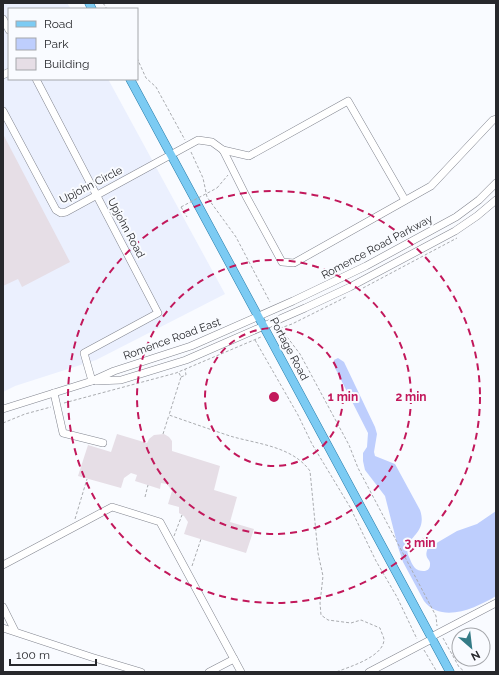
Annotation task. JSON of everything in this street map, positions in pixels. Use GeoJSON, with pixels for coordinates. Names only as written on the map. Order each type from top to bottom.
{"type":"FeatureCollection","features":[{"type":"Feature","properties":{"kind":"main road","name":"Portage Road"},"geometry":{"type":"LineString","coordinates":[[131,80],[450,672]]}},
{"type":"Feature","properties":{"kind":"street"},"geometry":{"type":"LineString","coordinates":[[3,19],[8,28]]}},
{"type":"Feature","properties":{"kind":"street","name":"Upjohn Road"},"geometry":{"type":"LineString","coordinates":[[37,80],[158,313],[84,354],[92,382]]}},
{"type":"Feature","properties":{"kind":"street","name":"Upjohn Circle"},"geometry":{"type":"LineString","coordinates":[[3,111],[56,210],[61,212],[66,212],[198,140],[212,142],[223,150],[249,156],[348,101],[405,200]]}},
{"type":"Feature","properties":{"kind":"street"},"geometry":{"type":"LineString","coordinates":[[223,150],[282,262],[294,263],[431,186],[493,120],[496,119]]}},
{"type":"Feature","properties":{"kind":"street","name":"Romence Road Parkway"},"geometry":{"type":"LineString","coordinates":[[259,317],[348,275],[456,217],[479,200],[496,183]]}},
{"type":"Feature","properties":{"kind":"street","name":"Romence Road Parkway"},"geometry":{"type":"LineString","coordinates":[[264,326],[350,287],[444,237],[466,224],[496,200]]}},
{"type":"Feature","properties":{"kind":"street","name":"Romence Road East"},"geometry":{"type":"LineString","coordinates":[[3,409],[92,382],[114,371],[191,346],[259,317]]}},
{"type":"Feature","properties":{"kind":"street","name":"Romence Road East"},"geometry":{"type":"LineString","coordinates":[[92,382],[121,380],[170,366],[201,355],[264,326]]}},
{"type":"Feature","properties":{"kind":"street"},"geometry":{"type":"LineString","coordinates":[[54,393],[63,432],[103,443]]}},
{"type":"Feature","properties":{"kind":"street"},"geometry":{"type":"LineString","coordinates":[[3,565],[112,508],[160,522],[241,672]]}},
{"type":"Feature","properties":{"kind":"street"},"geometry":{"type":"LineString","coordinates":[[369,672],[421,645],[440,632],[496,603]]}},
{"type":"Feature","properties":{"kind":"street"},"geometry":{"type":"LineString","coordinates":[[3,607],[15,631]]}},
{"type":"Feature","properties":{"kind":"street"},"geometry":{"type":"LineString","coordinates":[[3,628],[141,672]]}},
{"type":"Feature","properties":{"kind":"street"},"geometry":{"type":"LineString","coordinates":[[209,672],[234,659]]}},
{"type":"Feature","properties":{"kind":"path"},"geometry":{"type":"LineString","coordinates":[[138,60],[146,78],[156,87],[188,146],[203,178],[207,197],[236,237],[270,302]]}},
{"type":"Feature","properties":{"kind":"path"},"geometry":{"type":"LineString","coordinates":[[187,217],[181,207],[217,188],[233,170]]}},
{"type":"Feature","properties":{"kind":"path"},"geometry":{"type":"LineString","coordinates":[[281,328],[300,354],[349,444],[358,468],[436,616],[440,632],[459,667],[465,672]]}},
{"type":"Feature","properties":{"kind":"path"},"geometry":{"type":"LineString","coordinates":[[255,339],[312,444],[350,507],[376,562],[398,597],[417,638],[437,672]]}},
{"type":"Feature","properties":{"kind":"path"},"geometry":{"type":"LineString","coordinates":[[180,377],[182,378],[186,375],[185,369]]}},
{"type":"Feature","properties":{"kind":"path"},"geometry":{"type":"LineString","coordinates":[[163,434],[180,377],[178,372]]}},
{"type":"Feature","properties":{"kind":"path"},"geometry":{"type":"LineString","coordinates":[[169,415],[230,436],[284,450],[305,464],[310,471],[318,553],[323,576],[320,603],[321,615],[328,620],[350,622],[361,620],[380,628],[384,640],[381,648],[363,662],[336,672]]}},
{"type":"Feature","properties":{"kind":"path"},"geometry":{"type":"LineString","coordinates":[[74,523],[87,479]]}},
{"type":"Feature","properties":{"kind":"path"},"geometry":{"type":"LineString","coordinates":[[145,497],[148,485]]}},
{"type":"Feature","properties":{"kind":"path"},"geometry":{"type":"LineString","coordinates":[[174,537],[182,515]]}},
{"type":"Feature","properties":{"kind":"path"},"geometry":{"type":"LineString","coordinates":[[191,569],[201,539]]}},
{"type":"Feature","properties":{"kind":"shaded area"},"geometry":{"type":"Polygon","coordinates":[[[3,3],[67,3],[70,8],[8,8],[8,80],[109,80],[225,294],[96,360],[15,386],[3,392],[3,3]]]}},
{"type":"Feature","properties":{"kind":"green space"},"geometry":{"type":"Polygon","coordinates":[[[338,358],[344,362],[375,427],[377,434],[374,452],[375,456],[395,464],[420,510],[422,519],[421,526],[408,545],[407,550],[413,566],[419,570],[426,571],[430,568],[430,563],[426,554],[428,548],[457,531],[477,524],[496,511],[496,596],[469,609],[449,613],[440,612],[431,608],[424,601],[403,562],[385,496],[365,470],[363,453],[367,447],[368,433],[335,368],[334,360],[338,358]]]}},
{"type":"Feature","properties":{"kind":"building"},"geometry":{"type":"Polygon","coordinates":[[[3,134],[70,262],[22,287],[18,279],[3,286],[3,134]]]}},
{"type":"Feature","properties":{"kind":"building"},"geometry":{"type":"Polygon","coordinates":[[[117,434],[147,443],[154,435],[164,434],[172,441],[172,451],[220,466],[214,490],[237,497],[230,522],[254,529],[246,553],[184,534],[188,522],[184,516],[179,513],[179,507],[168,504],[172,491],[167,484],[161,483],[160,489],[135,481],[137,475],[131,473],[124,478],[121,488],[78,476],[88,445],[111,452],[117,434]]]}}]}
